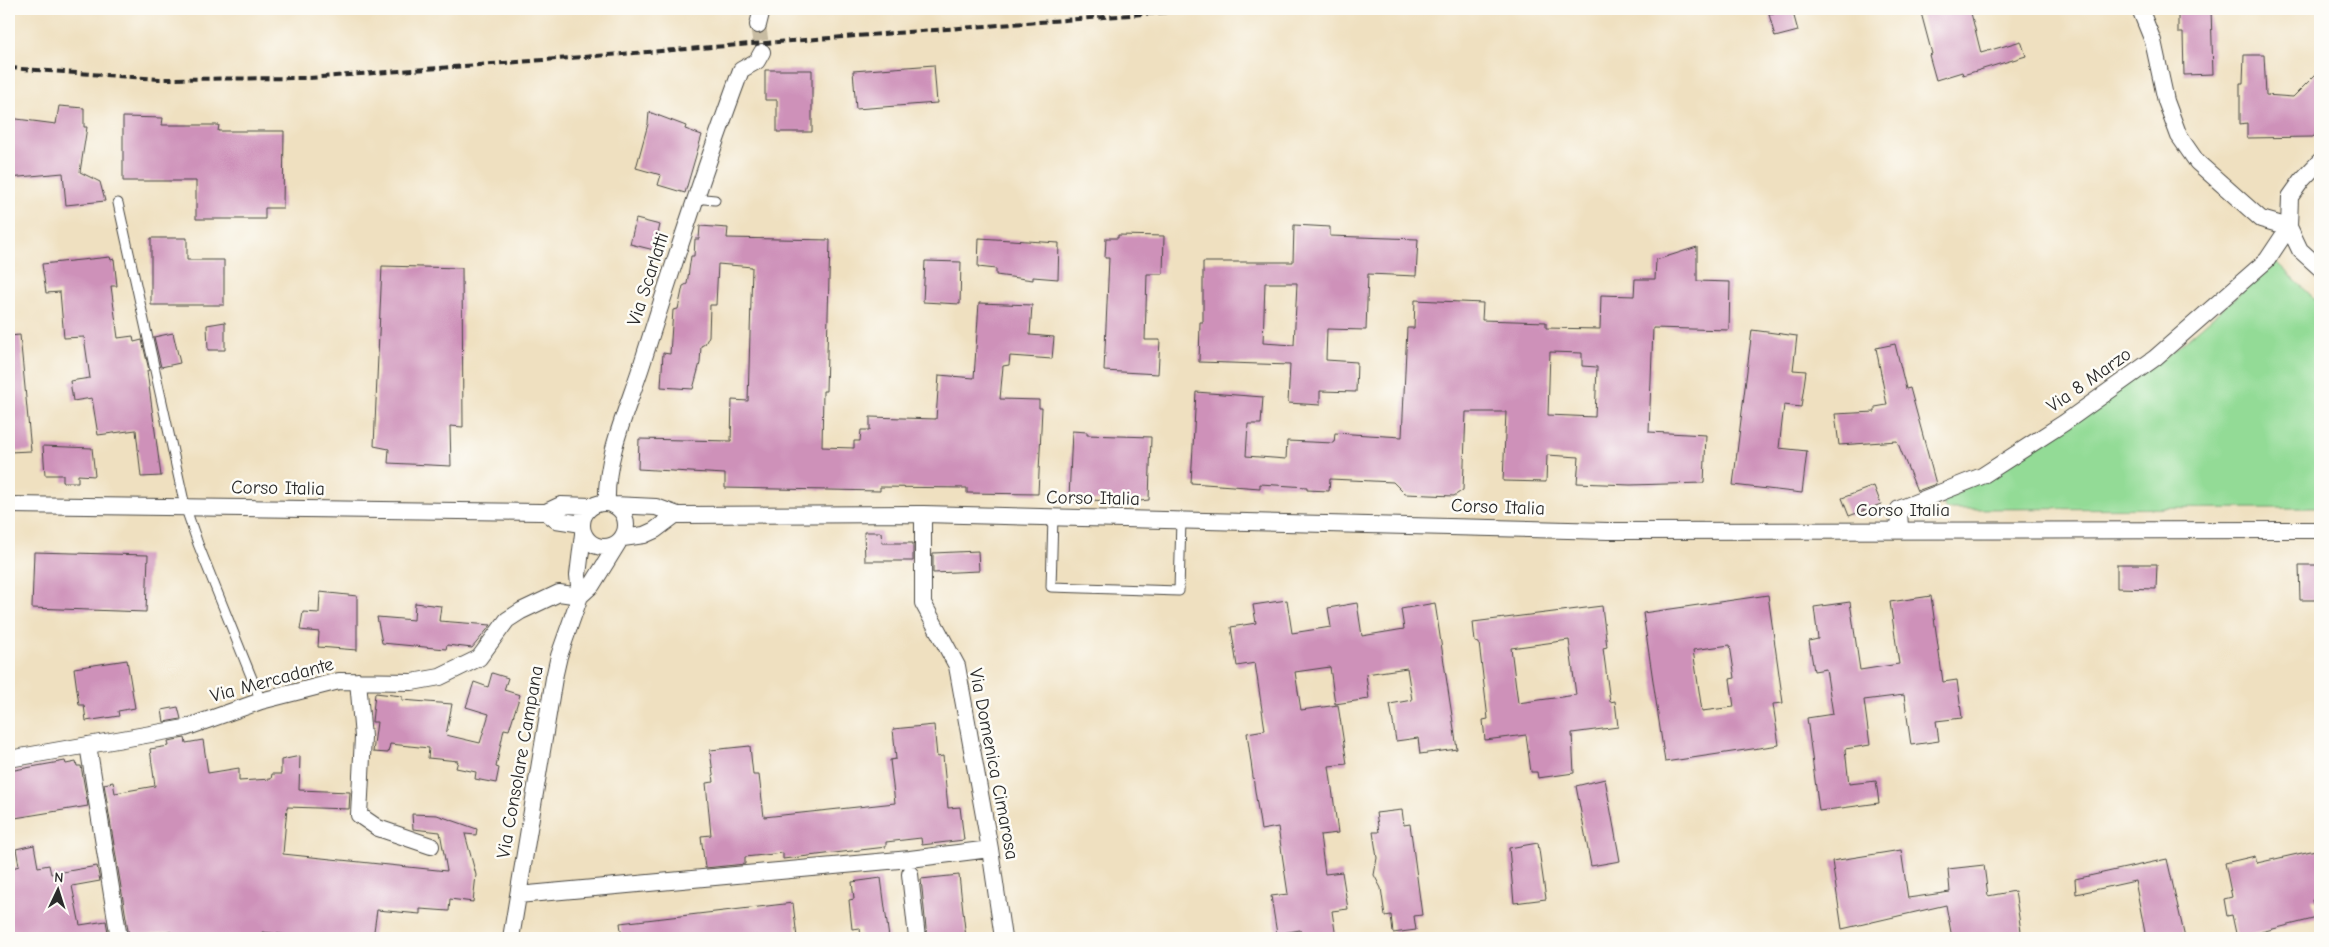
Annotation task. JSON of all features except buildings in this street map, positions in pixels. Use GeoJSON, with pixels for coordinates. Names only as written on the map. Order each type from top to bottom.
{"type":"FeatureCollection","features":[{"type":"Feature","properties":{"kind":"street"},"geometry":{"type":"LineString","coordinates":[[2140,9],[2153,41],[2166,101],[2179,136],[2197,162],[2261,219],[2289,227]]}},
{"type":"Feature","properties":{"kind":"street","name":"Via Scarlatti"},"geometry":{"type":"LineString","coordinates":[[605,505],[606,481],[618,438],[694,198],[741,70],[757,61],[762,52]]}},
{"type":"Feature","properties":{"kind":"street"},"geometry":{"type":"LineString","coordinates":[[2320,161],[2302,180],[2290,197],[2289,227],[2300,250],[2320,268]]}},
{"type":"Feature","properties":{"kind":"street","name":"Via 8 Marzo"},"geometry":{"type":"LineString","coordinates":[[1900,530],[1899,509],[1982,476],[2064,423],[2155,358],[2267,260],[2289,227]]}},
{"type":"Feature","properties":{"kind":"street","name":"Corso Italia"},"geometry":{"type":"LineString","coordinates":[[9,505],[546,512],[561,504],[656,507],[675,515],[923,514],[1608,531],[2320,530]]}},
{"type":"Feature","properties":{"kind":"street"},"geometry":{"type":"LineString","coordinates":[[621,540],[627,523],[620,510],[605,505],[583,517],[583,529],[592,544],[605,548],[621,540],[644,535],[655,530],[675,515]]}},
{"type":"Feature","properties":{"kind":"street","name":"Corso Italia"},"geometry":{"type":"LineString","coordinates":[[546,512],[556,520],[583,529]]}},
{"type":"Feature","properties":{"kind":"street","name":"Via Domenica Cimarosa"},"geometry":{"type":"LineString","coordinates":[[923,514],[923,603],[956,666],[990,849],[1003,938]]}},
{"type":"Feature","properties":{"kind":"street","name":"Via Consolare Campana"},"geometry":{"type":"LineString","coordinates":[[511,938],[556,670],[580,596],[578,575],[583,529]]}},
{"type":"Feature","properties":{"kind":"street","name":"Via Consolare Campana"},"geometry":{"type":"LineString","coordinates":[[580,596],[592,585],[621,540]]}},
{"type":"Feature","properties":{"kind":"street","name":"Via Mercadante"},"geometry":{"type":"LineString","coordinates":[[9,759],[185,728],[261,701],[339,681],[412,682],[440,677],[479,658],[507,620],[521,611],[559,593],[580,596]]}},
{"type":"Feature","properties":{"kind":"street"},"geometry":{"type":"LineString","coordinates":[[358,681],[363,737],[359,815],[378,828],[431,846]]}},
{"type":"Feature","properties":{"kind":"street"},"geometry":{"type":"LineString","coordinates":[[88,745],[119,938]]}},
{"type":"Feature","properties":{"kind":"street"},"geometry":{"type":"LineString","coordinates":[[518,895],[900,860],[990,849]]}},
{"type":"Feature","properties":{"kind":"street"},"geometry":{"type":"LineString","coordinates":[[910,874],[917,938]]}},
{"type":"Feature","properties":{"kind":"lane"},"geometry":{"type":"LineString","coordinates":[[694,198],[715,200]]}},
{"type":"Feature","properties":{"kind":"lane"},"geometry":{"type":"LineString","coordinates":[[118,203],[185,506],[198,544],[261,701]]}},
{"type":"Feature","properties":{"kind":"lane"},"geometry":{"type":"LineString","coordinates":[[1053,517],[1051,587],[1179,591],[1181,520]]}},
{"type":"Feature","properties":{"kind":"green space"},"geometry":{"type":"Polygon","coordinates":[[[2276,262],[2320,304],[2320,508],[1945,509],[1943,500],[2164,359],[2276,262]]]}},
{"type":"Feature","properties":{"kind":"tunnel"},"geometry":{"type":"LineString","coordinates":[[758,25],[762,52]]}},
{"type":"Feature","properties":{"kind":"railway"},"geometry":{"type":"LineString","coordinates":[[9,68],[159,79],[309,78],[1208,9]]}}]}
